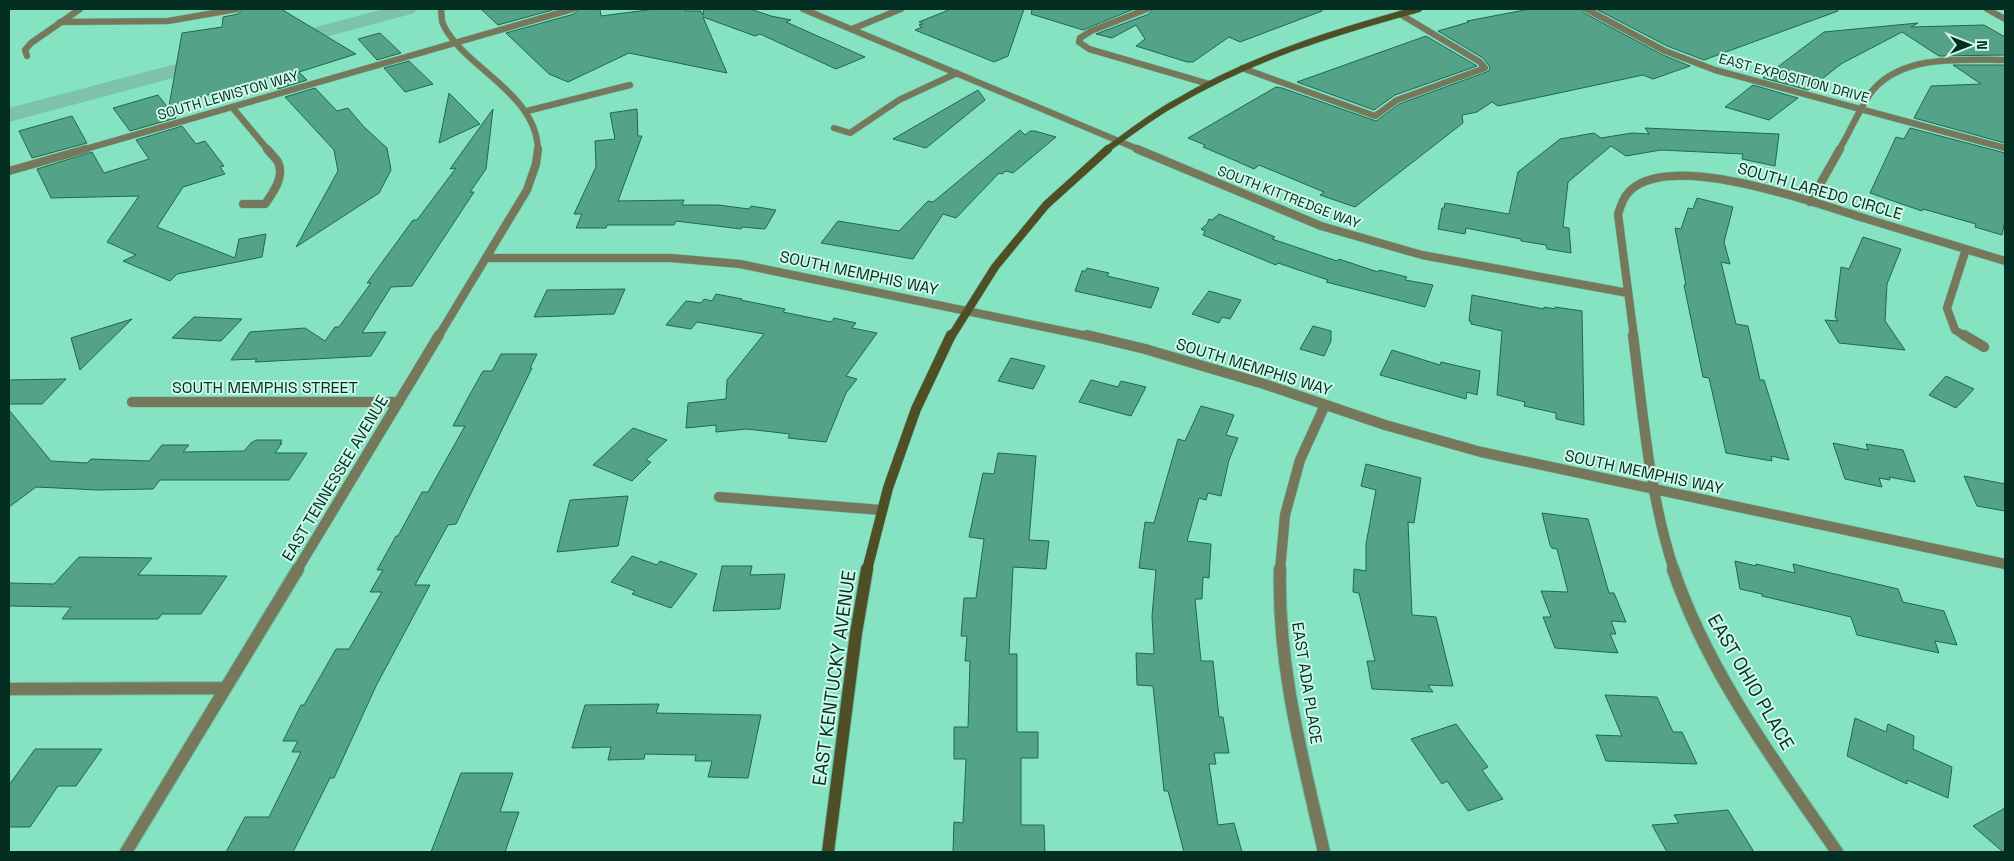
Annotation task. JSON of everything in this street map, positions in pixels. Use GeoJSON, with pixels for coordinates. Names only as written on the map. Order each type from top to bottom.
{"type":"FeatureCollection","features":[{"type":"Feature","properties":{"kind":"street"},"geometry":{"type":"LineString","coordinates":[[27,56],[25,50],[31,43],[80,9]]}},
{"type":"Feature","properties":{"kind":"street"},"geometry":{"type":"LineString","coordinates":[[60,22],[168,21],[237,9]]}},
{"type":"Feature","properties":{"kind":"street","name":"EAST TENNESSEE AVENUE"},"geometry":{"type":"LineString","coordinates":[[126,852],[527,190],[534,172],[538,154],[538,138],[527,111],[454,42],[444,29],[441,20],[441,9]]}},
{"type":"Feature","properties":{"kind":"street"},"geometry":{"type":"LineString","coordinates":[[454,42],[573,9]]}},
{"type":"Feature","properties":{"kind":"street","name":"SOUTH KITTREDGE WAY"},"geometry":{"type":"LineString","coordinates":[[803,9],[1321,226],[1370,241],[1449,261],[1628,292]]}},
{"type":"Feature","properties":{"kind":"street"},"geometry":{"type":"LineString","coordinates":[[852,28],[901,9]]}},
{"type":"Feature","properties":{"kind":"street"},"geometry":{"type":"LineString","coordinates":[[1147,9],[1091,31],[1080,38],[1079,42],[1089,49],[1209,84]]}},
{"type":"Feature","properties":{"kind":"street","name":"EAST KENTUCKY AVENUE"},"geometry":{"type":"LineString","coordinates":[[828,852],[865,575],[880,510],[897,454],[938,358],[965,310],[1008,247],[1035,216],[1075,176],[1118,141],[1155,116],[1209,84],[1242,68],[1318,38],[1410,10],[1419,9]]}},
{"type":"Feature","properties":{"kind":"street","name":"EAST EXPOSITION DRIVE"},"geometry":{"type":"LineString","coordinates":[[1586,9],[1665,51],[1689,61],[1744,79],[2005,148]]}},
{"type":"Feature","properties":{"kind":"street"},"geometry":{"type":"LineString","coordinates":[[1987,9],[2005,19]]}},
{"type":"Feature","properties":{"kind":"street"},"geometry":{"type":"LineString","coordinates":[[1994,13],[2005,13]]}},
{"type":"Feature","properties":{"kind":"street"},"geometry":{"type":"LineString","coordinates":[[1242,68],[1375,116],[1397,100],[1485,68],[1480,62],[1400,14]]}},
{"type":"Feature","properties":{"kind":"street","name":"SOUTH LEWISTON WAY"},"geometry":{"type":"LineString","coordinates":[[9,171],[454,42]]}},
{"type":"Feature","properties":{"kind":"street"},"geometry":{"type":"LineString","coordinates":[[1810,202],[1862,110],[1882,80],[1896,72],[1935,63],[2005,60]]}},
{"type":"Feature","properties":{"kind":"street"},"geometry":{"type":"LineString","coordinates":[[834,128],[850,133],[900,100],[958,73]]}},
{"type":"Feature","properties":{"kind":"street"},"geometry":{"type":"LineString","coordinates":[[527,111],[630,85]]}},
{"type":"Feature","properties":{"kind":"street"},"geometry":{"type":"LineString","coordinates":[[232,106],[278,162],[280,171],[278,185],[265,204],[243,204]]}},
{"type":"Feature","properties":{"kind":"street","name":"SOUTH LAREDO CIRCLE"},"geometry":{"type":"LineString","coordinates":[[1653,489],[1618,214],[1623,196],[1636,186],[1668,177],[1712,177],[1754,185],[2005,262]]}},
{"type":"Feature","properties":{"kind":"street"},"geometry":{"type":"LineString","coordinates":[[1966,249],[1947,308],[1955,330],[1984,347]]}},
{"type":"Feature","properties":{"kind":"street","name":"SOUTH MEMPHIS WAY"},"geometry":{"type":"LineString","coordinates":[[486,258],[671,258],[740,264],[965,310],[1145,350],[1230,373],[1394,428],[1481,452],[2005,564]]}},
{"type":"Feature","properties":{"kind":"street","name":"SOUTH MEMPHIS STREET"},"geometry":{"type":"LineString","coordinates":[[132,402],[399,402]]}},
{"type":"Feature","properties":{"kind":"street","name":"EAST ADA PLACE"},"geometry":{"type":"LineString","coordinates":[[1324,852],[1282,651],[1278,583],[1283,524],[1295,471],[1314,425],[1325,405]]}},
{"type":"Feature","properties":{"kind":"street","name":"EAST OHIO PLACE"},"geometry":{"type":"LineString","coordinates":[[1653,489],[1656,514],[1672,569],[1683,599],[1715,664],[1759,736],[1837,852]]}},
{"type":"Feature","properties":{"kind":"street"},"geometry":{"type":"LineString","coordinates":[[719,497],[880,510]]}},
{"type":"Feature","properties":{"kind":"street"},"geometry":{"type":"LineString","coordinates":[[9,688],[225,688]]}},
{"type":"Feature","properties":{"kind":"green space"},"geometry":{"type":"Polygon","coordinates":[[[384,9],[416,9],[415,13],[9,122],[9,108],[384,9]]]}},
{"type":"Feature","properties":{"kind":"building"},"geometry":{"type":"Polygon","coordinates":[[[242,9],[281,9],[356,54],[299,72],[307,80],[278,89],[268,78],[169,106],[182,33],[222,27],[223,17],[238,14],[242,9]]]}},
{"type":"Feature","properties":{"kind":"building"},"geometry":{"type":"Polygon","coordinates":[[[481,9],[556,9],[498,25],[481,9]]]}},
{"type":"Feature","properties":{"kind":"building"},"geometry":{"type":"Polygon","coordinates":[[[578,9],[600,9],[601,16],[655,9],[687,9],[685,11],[701,11],[703,15],[704,9],[750,9],[791,20],[786,22],[865,57],[836,69],[760,34],[755,36],[703,17],[727,73],[629,53],[568,82],[549,74],[506,33],[574,14],[578,9]]]}},
{"type":"Feature","properties":{"kind":"building"},"geometry":{"type":"Polygon","coordinates":[[[951,9],[1024,9],[1008,56],[994,62],[915,30],[922,27],[919,25],[923,24],[919,22],[951,9]]]}},
{"type":"Feature","properties":{"kind":"building"},"geometry":{"type":"Polygon","coordinates":[[[1032,9],[1134,9],[1083,30],[1031,14],[1032,9]]]}},
{"type":"Feature","properties":{"kind":"building"},"geometry":{"type":"Polygon","coordinates":[[[1152,9],[1322,9],[1322,11],[1240,42],[1229,37],[1193,62],[1187,62],[1136,46],[1145,39],[1136,25],[1112,38],[1096,34],[1149,14],[1152,9]]]}},
{"type":"Feature","properties":{"kind":"building"},"geometry":{"type":"Polygon","coordinates":[[[1530,9],[1581,9],[1584,13],[1663,55],[1690,66],[1653,79],[1643,75],[1498,106],[1492,102],[1477,112],[1462,115],[1463,123],[1355,207],[1320,195],[1324,192],[1259,165],[1254,169],[1203,147],[1205,145],[1188,138],[1276,87],[1376,121],[1399,104],[1489,71],[1490,67],[1483,58],[1438,31],[1469,22],[1467,21],[1530,9]]]}},
{"type":"Feature","properties":{"kind":"building"},"geometry":{"type":"Polygon","coordinates":[[[1596,9],[1837,9],[1838,11],[1704,60],[1667,46],[1596,9]]]}},
{"type":"Feature","properties":{"kind":"building"},"geometry":{"type":"Polygon","coordinates":[[[1918,23],[1911,27],[1984,25],[2005,37],[2005,55],[1939,56],[1902,32],[1841,64],[1808,90],[1763,78],[1824,32],[1918,23]]]}},
{"type":"Feature","properties":{"kind":"building"},"geometry":{"type":"Polygon","coordinates":[[[380,33],[401,53],[377,60],[358,39],[380,33]]]}},
{"type":"Feature","properties":{"kind":"building"},"geometry":{"type":"Polygon","coordinates":[[[1426,36],[1477,66],[1395,95],[1374,110],[1297,82],[1426,36]]]}},
{"type":"Feature","properties":{"kind":"building"},"geometry":{"type":"Polygon","coordinates":[[[409,61],[433,84],[405,92],[384,68],[409,61]]]}},
{"type":"Feature","properties":{"kind":"building"},"geometry":{"type":"Polygon","coordinates":[[[1953,65],[2005,65],[2005,143],[1914,118],[1931,86],[1981,84],[1953,65]]]}},
{"type":"Feature","properties":{"kind":"building"},"geometry":{"type":"Polygon","coordinates":[[[1753,85],[1798,98],[1769,120],[1725,107],[1753,85]]]}},
{"type":"Feature","properties":{"kind":"building"},"geometry":{"type":"Polygon","coordinates":[[[315,88],[337,111],[348,108],[363,126],[387,148],[391,170],[379,193],[296,247],[338,171],[334,150],[285,97],[315,88]]]}},
{"type":"Feature","properties":{"kind":"building"},"geometry":{"type":"Polygon","coordinates":[[[978,90],[985,100],[926,148],[893,139],[978,90]]]}},
{"type":"Feature","properties":{"kind":"building"},"geometry":{"type":"Polygon","coordinates":[[[449,93],[480,124],[439,143],[449,93]]]}},
{"type":"Feature","properties":{"kind":"building"},"geometry":{"type":"Polygon","coordinates":[[[158,95],[176,118],[130,131],[113,108],[158,95]]]}},
{"type":"Feature","properties":{"kind":"building"},"geometry":{"type":"Polygon","coordinates":[[[493,109],[486,169],[470,192],[474,192],[412,286],[391,287],[362,333],[386,332],[371,356],[255,362],[257,359],[231,360],[250,332],[305,328],[325,341],[335,327],[339,327],[371,283],[367,283],[413,220],[417,220],[456,168],[450,169],[493,109]]]}},
{"type":"Feature","properties":{"kind":"building"},"geometry":{"type":"Polygon","coordinates":[[[637,109],[638,136],[642,136],[618,201],[684,200],[682,205],[718,205],[749,209],[751,206],[776,210],[765,229],[742,227],[741,229],[676,221],[674,225],[607,225],[606,228],[576,228],[582,214],[574,214],[596,167],[595,141],[615,139],[610,113],[637,109]]]}},
{"type":"Feature","properties":{"kind":"building"},"geometry":{"type":"Polygon","coordinates":[[[72,116],[87,143],[32,158],[19,131],[72,116]]]}},
{"type":"Feature","properties":{"kind":"building"},"geometry":{"type":"Polygon","coordinates":[[[182,126],[196,144],[205,141],[224,166],[220,167],[225,174],[183,187],[157,227],[235,258],[239,239],[266,234],[262,257],[177,274],[170,281],[123,261],[136,255],[107,242],[139,196],[51,198],[37,169],[92,152],[104,173],[149,159],[136,140],[182,126]]]}},
{"type":"Feature","properties":{"kind":"building"},"geometry":{"type":"Polygon","coordinates":[[[1645,128],[1779,134],[1775,166],[1742,159],[1743,154],[1661,150],[1626,156],[1611,146],[1568,182],[1563,227],[1569,228],[1571,253],[1547,249],[1546,245],[1521,241],[1521,239],[1466,228],[1465,234],[1438,229],[1442,208],[1444,208],[1445,203],[1509,214],[1518,172],[1560,139],[1594,133],[1601,138],[1632,133],[1649,134],[1645,128]]]}},
{"type":"Feature","properties":{"kind":"building"},"geometry":{"type":"Polygon","coordinates":[[[1910,128],[2005,153],[2005,221],[2002,235],[1975,227],[1976,224],[1923,209],[1922,211],[1870,193],[1896,137],[1904,139],[1910,128]]]}},
{"type":"Feature","properties":{"kind":"building"},"geometry":{"type":"Polygon","coordinates":[[[1020,130],[1025,135],[1030,131],[1035,131],[1056,137],[1013,173],[1006,171],[1002,174],[999,173],[956,218],[943,214],[913,259],[821,243],[838,221],[899,231],[928,201],[933,202],[1020,130]]]}},
{"type":"Feature","properties":{"kind":"building"},"geometry":{"type":"Polygon","coordinates":[[[1697,198],[1733,207],[1724,242],[1730,264],[1721,262],[1736,324],[1748,326],[1760,380],[1764,380],[1789,460],[1771,456],[1772,461],[1726,453],[1709,378],[1703,377],[1684,285],[1686,285],[1675,228],[1681,229],[1688,208],[1693,209],[1697,198]]]}},
{"type":"Feature","properties":{"kind":"building"},"geometry":{"type":"Polygon","coordinates":[[[1219,214],[1275,237],[1272,239],[1337,261],[1339,259],[1378,272],[1379,270],[1407,277],[1405,280],[1433,285],[1425,307],[1326,282],[1328,280],[1278,263],[1276,265],[1203,235],[1205,231],[1201,229],[1207,224],[1209,219],[1212,220],[1219,214]]]}},
{"type":"Feature","properties":{"kind":"building"},"geometry":{"type":"Polygon","coordinates":[[[1863,237],[1901,249],[1887,284],[1885,321],[1905,350],[1839,343],[1825,320],[1838,321],[1835,317],[1841,267],[1849,269],[1863,237]]]}},
{"type":"Feature","properties":{"kind":"building"},"geometry":{"type":"Polygon","coordinates":[[[1087,268],[1109,273],[1107,276],[1159,288],[1151,308],[1075,291],[1082,271],[1086,271],[1087,268]]]}},
{"type":"Feature","properties":{"kind":"building"},"geometry":{"type":"Polygon","coordinates":[[[625,289],[614,314],[534,317],[547,290],[625,289]]]}},
{"type":"Feature","properties":{"kind":"building"},"geometry":{"type":"Polygon","coordinates":[[[1209,291],[1241,300],[1230,319],[1222,317],[1219,323],[1192,314],[1209,291]]]}},
{"type":"Feature","properties":{"kind":"building"},"geometry":{"type":"Polygon","coordinates":[[[716,294],[785,309],[783,312],[831,322],[834,318],[856,323],[852,328],[877,333],[846,376],[857,379],[846,393],[826,442],[788,438],[790,434],[747,429],[716,432],[716,425],[686,428],[688,403],[726,399],[727,380],[764,334],[697,322],[691,329],[666,325],[686,301],[701,303],[704,299],[712,301],[716,294]]]}},
{"type":"Feature","properties":{"kind":"building"},"geometry":{"type":"Polygon","coordinates":[[[1472,295],[1544,309],[1544,307],[1555,309],[1555,307],[1582,311],[1584,425],[1556,419],[1556,413],[1524,406],[1525,402],[1497,395],[1502,331],[1471,324],[1471,321],[1469,321],[1472,295]]]}},
{"type":"Feature","properties":{"kind":"building"},"geometry":{"type":"Polygon","coordinates":[[[194,317],[242,319],[221,341],[172,338],[194,317]]]}},
{"type":"Feature","properties":{"kind":"building"},"geometry":{"type":"Polygon","coordinates":[[[132,319],[80,370],[71,338],[132,319]]]}},
{"type":"Feature","properties":{"kind":"building"},"geometry":{"type":"Polygon","coordinates":[[[1313,326],[1331,331],[1331,341],[1324,356],[1300,349],[1313,326]]]}},
{"type":"Feature","properties":{"kind":"building"},"geometry":{"type":"Polygon","coordinates":[[[1392,350],[1440,365],[1441,362],[1480,371],[1477,395],[1467,392],[1466,399],[1380,375],[1392,350]]]}},
{"type":"Feature","properties":{"kind":"building"},"geometry":{"type":"Polygon","coordinates":[[[501,354],[537,354],[530,368],[532,368],[456,524],[448,525],[415,585],[430,585],[376,686],[334,778],[330,778],[293,852],[226,852],[245,817],[269,817],[301,752],[292,752],[298,741],[283,741],[301,705],[304,705],[336,649],[349,649],[382,592],[370,592],[383,570],[377,570],[422,492],[428,492],[465,426],[453,426],[483,371],[492,371],[501,354]]]}},
{"type":"Feature","properties":{"kind":"building"},"geometry":{"type":"Polygon","coordinates":[[[1011,358],[1045,366],[1033,389],[998,381],[1011,358]]]}},
{"type":"Feature","properties":{"kind":"building"},"geometry":{"type":"Polygon","coordinates":[[[1946,376],[1974,389],[1956,408],[1929,395],[1946,376]]]}},
{"type":"Feature","properties":{"kind":"building"},"geometry":{"type":"Polygon","coordinates":[[[66,379],[42,404],[9,404],[9,380],[66,379]]]}},
{"type":"Feature","properties":{"kind":"building"},"geometry":{"type":"Polygon","coordinates":[[[1091,380],[1118,387],[1121,381],[1146,387],[1131,416],[1079,402],[1091,380]]]}},
{"type":"Feature","properties":{"kind":"building"},"geometry":{"type":"Polygon","coordinates":[[[1201,406],[1234,415],[1226,435],[1238,438],[1229,460],[1221,496],[1208,493],[1206,500],[1199,498],[1187,541],[1211,544],[1209,578],[1203,577],[1202,599],[1195,599],[1201,661],[1213,661],[1219,717],[1223,717],[1229,753],[1214,753],[1216,764],[1209,764],[1218,825],[1234,823],[1242,852],[1184,852],[1168,791],[1164,791],[1153,686],[1137,685],[1136,653],[1154,654],[1152,616],[1156,570],[1139,568],[1145,522],[1154,523],[1178,439],[1185,441],[1201,406]]]}},
{"type":"Feature","properties":{"kind":"building"},"geometry":{"type":"Polygon","coordinates":[[[9,410],[51,461],[87,463],[91,459],[149,461],[162,445],[189,445],[183,452],[244,451],[256,440],[282,440],[275,453],[307,453],[289,480],[160,480],[153,489],[98,490],[36,487],[9,507],[9,410]]]}},
{"type":"Feature","properties":{"kind":"building"},"geometry":{"type":"Polygon","coordinates":[[[633,428],[667,440],[646,460],[651,462],[632,481],[593,465],[633,428]]]}},
{"type":"Feature","properties":{"kind":"building"},"geometry":{"type":"Polygon","coordinates":[[[1833,443],[1868,450],[1866,444],[1903,450],[1915,482],[1889,477],[1890,480],[1879,478],[1882,487],[1845,479],[1833,443]]]}},
{"type":"Feature","properties":{"kind":"building"},"geometry":{"type":"Polygon","coordinates":[[[998,453],[1036,456],[1029,540],[1049,541],[1046,569],[1013,567],[1009,654],[1017,654],[1017,732],[1038,732],[1038,758],[1021,758],[1021,825],[1044,825],[1045,852],[953,852],[954,822],[963,823],[966,759],[954,759],[954,727],[968,727],[970,661],[965,661],[967,636],[961,636],[964,598],[976,598],[984,539],[969,537],[983,473],[994,474],[998,453]]]}},
{"type":"Feature","properties":{"kind":"building"},"geometry":{"type":"Polygon","coordinates":[[[1366,464],[1421,478],[1414,523],[1408,522],[1412,615],[1436,617],[1453,686],[1428,685],[1433,692],[1372,689],[1367,661],[1375,661],[1359,593],[1353,592],[1354,569],[1366,571],[1366,544],[1376,490],[1361,486],[1366,464]]]}},
{"type":"Feature","properties":{"kind":"building"},"geometry":{"type":"Polygon","coordinates":[[[1964,476],[2005,484],[2005,511],[1977,506],[1964,476]]]}},
{"type":"Feature","properties":{"kind":"building"},"geometry":{"type":"Polygon","coordinates":[[[628,496],[618,546],[557,552],[570,500],[628,496]]]}},
{"type":"Feature","properties":{"kind":"building"},"geometry":{"type":"Polygon","coordinates":[[[1542,513],[1588,519],[1609,593],[1614,593],[1626,622],[1611,621],[1616,634],[1610,634],[1618,653],[1555,648],[1543,617],[1551,617],[1541,591],[1568,592],[1557,549],[1552,548],[1550,545],[1542,513]]]}},
{"type":"Feature","properties":{"kind":"building"},"geometry":{"type":"Polygon","coordinates":[[[632,556],[657,565],[660,561],[697,574],[671,608],[632,594],[635,591],[611,582],[632,556]]]}},
{"type":"Feature","properties":{"kind":"building"},"geometry":{"type":"Polygon","coordinates":[[[79,557],[152,558],[138,575],[227,576],[201,614],[162,614],[158,619],[62,619],[71,607],[9,606],[9,583],[54,584],[79,557]]]}},
{"type":"Feature","properties":{"kind":"building"},"geometry":{"type":"Polygon","coordinates":[[[1735,561],[1795,573],[1793,564],[1898,589],[1903,602],[1944,611],[1957,645],[1935,641],[1939,653],[1857,635],[1851,617],[1740,589],[1735,561]]]}},
{"type":"Feature","properties":{"kind":"building"},"geometry":{"type":"Polygon","coordinates":[[[722,566],[752,566],[750,575],[785,574],[780,609],[713,611],[722,566]]]}},
{"type":"Feature","properties":{"kind":"building"},"geometry":{"type":"Polygon","coordinates":[[[1605,695],[1657,697],[1673,732],[1682,732],[1697,764],[1606,761],[1596,735],[1622,736],[1605,695]]]}},
{"type":"Feature","properties":{"kind":"building"},"geometry":{"type":"Polygon","coordinates":[[[659,704],[656,713],[761,715],[748,778],[708,777],[712,761],[695,761],[696,755],[645,754],[644,759],[608,760],[611,747],[572,748],[585,705],[659,704]]]}},
{"type":"Feature","properties":{"kind":"building"},"geometry":{"type":"Polygon","coordinates":[[[1855,718],[1886,732],[1888,724],[1914,736],[1913,749],[1952,767],[1948,798],[1907,780],[1907,784],[1847,756],[1855,718]]]}},
{"type":"Feature","properties":{"kind":"building"},"geometry":{"type":"Polygon","coordinates":[[[1456,724],[1488,767],[1482,770],[1503,799],[1468,811],[1447,781],[1442,784],[1411,739],[1456,724]]]}},
{"type":"Feature","properties":{"kind":"building"},"geometry":{"type":"Polygon","coordinates":[[[35,749],[102,749],[76,786],[58,786],[30,827],[9,827],[9,785],[35,749]]]}},
{"type":"Feature","properties":{"kind":"building"},"geometry":{"type":"Polygon","coordinates":[[[461,773],[513,773],[500,812],[519,812],[505,852],[431,852],[461,773]]]}},
{"type":"Feature","properties":{"kind":"building"},"geometry":{"type":"Polygon","coordinates":[[[2005,808],[2005,852],[2003,852],[1973,826],[2005,808]]]}},
{"type":"Feature","properties":{"kind":"building"},"geometry":{"type":"Polygon","coordinates":[[[1728,810],[1754,852],[1667,852],[1652,825],[1679,823],[1674,815],[1728,810]]]}}]}
